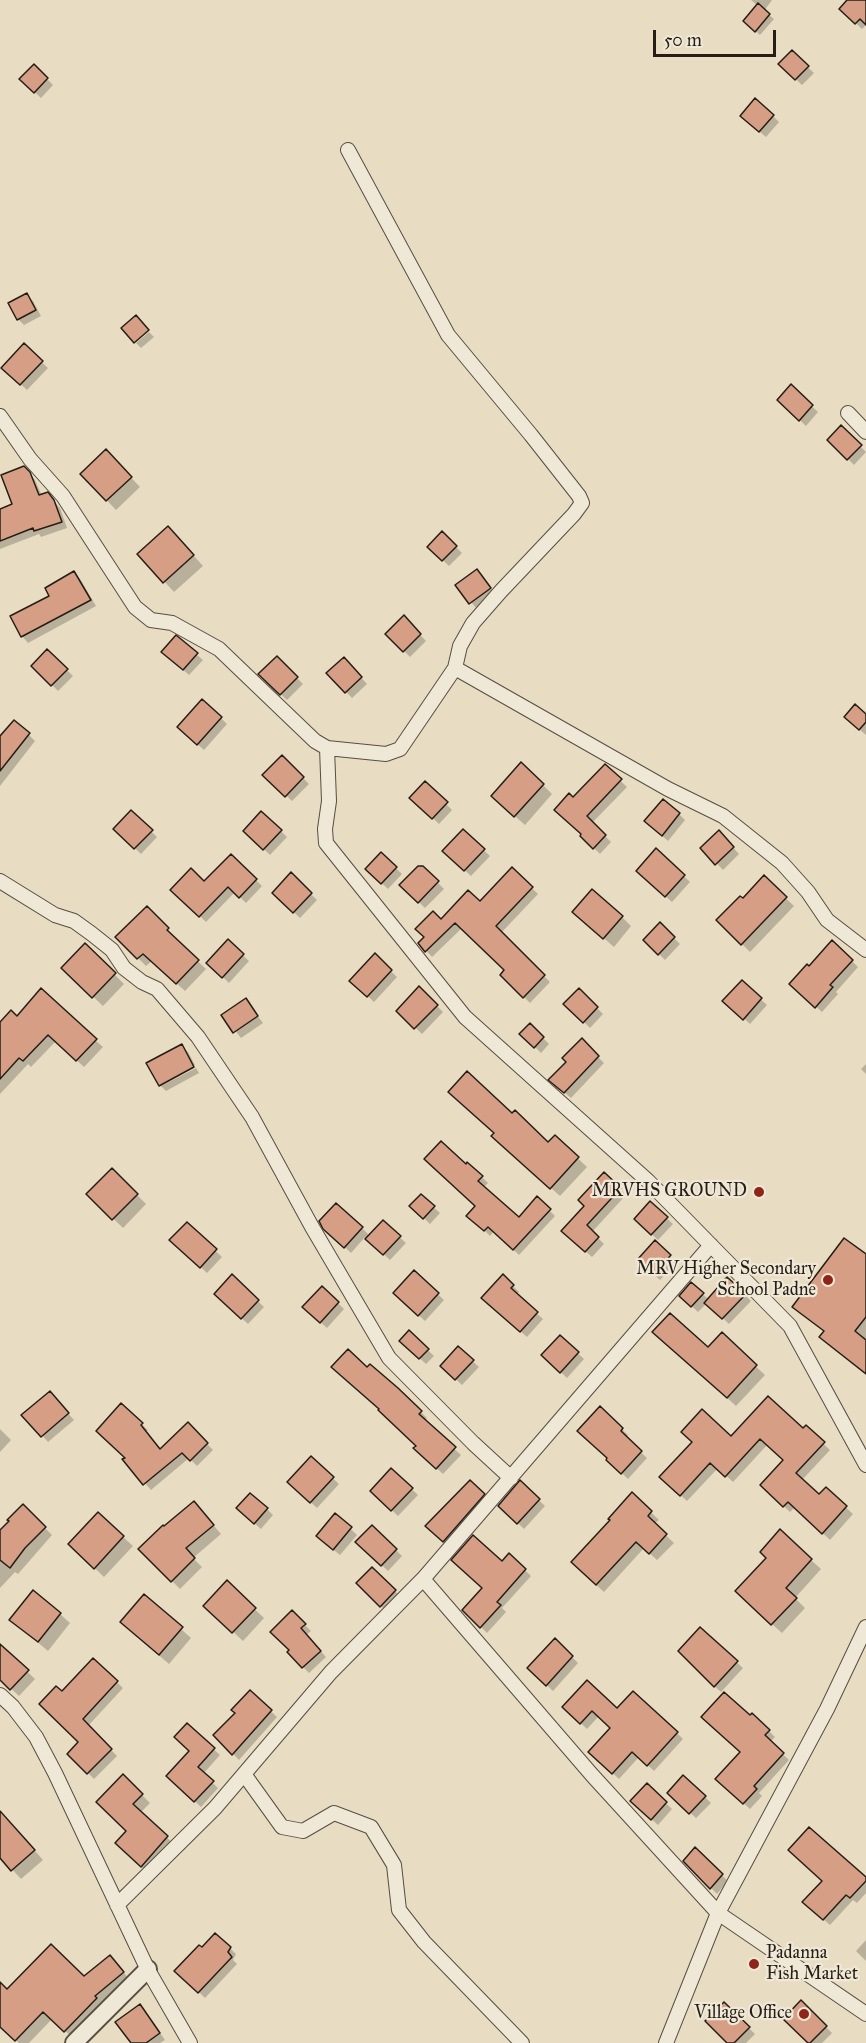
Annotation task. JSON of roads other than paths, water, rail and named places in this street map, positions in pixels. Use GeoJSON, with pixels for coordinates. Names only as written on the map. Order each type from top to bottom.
{"type":"FeatureCollection","features":[{"type":"Feature","properties":{"kind":"street"},"geometry":{"type":"LineString","coordinates":[[1,417],[30,459],[63,496],[135,607],[151,620],[172,623],[219,649],[315,741],[327,748],[386,754],[400,749],[455,668],[460,646],[473,623],[574,514],[582,502],[531,435],[448,335],[348,150]]}},
{"type":"Feature","properties":{"kind":"street"},"geometry":{"type":"LineString","coordinates":[[848,413],[866,432]]}},
{"type":"Feature","properties":{"kind":"street"},"geometry":{"type":"LineString","coordinates":[[455,668],[668,789],[723,816],[782,863],[808,892],[827,920],[866,950]]}},
{"type":"Feature","properties":{"kind":"street"},"geometry":{"type":"LineString","coordinates":[[327,748],[329,801],[325,829],[326,843],[465,1017],[648,1181],[790,1326],[866,1465]]}},
{"type":"Feature","properties":{"kind":"street"},"geometry":{"type":"LineString","coordinates":[[0,881],[55,915],[74,921],[112,950],[124,968],[142,982],[157,989],[198,1037],[252,1117],[312,1227],[389,1358],[511,1478]]}},
{"type":"Feature","properties":{"kind":"street"},"geometry":{"type":"LineString","coordinates":[[117,1905],[216,1808],[331,1672],[423,1579],[711,1245]]}},
{"type":"Feature","properties":{"kind":"street"},"geometry":{"type":"LineString","coordinates":[[423,1579],[592,1775],[718,1913],[866,2014]]}},
{"type":"Feature","properties":{"kind":"street"},"geometry":{"type":"LineString","coordinates":[[666,2043],[718,1913],[827,1709],[866,1627]]}},
{"type":"Feature","properties":{"kind":"street"},"geometry":{"type":"LineString","coordinates":[[0,1695],[13,1707],[36,1737],[148,1969],[190,2043]]}},
{"type":"Feature","properties":{"kind":"street"},"geometry":{"type":"LineString","coordinates":[[244,1774],[282,1827],[303,1831],[334,1813],[371,1827],[394,1865],[399,1910],[424,1942],[522,2043]]}},
{"type":"Feature","properties":{"kind":"street"},"geometry":{"type":"LineString","coordinates":[[74,2043],[148,1969]]}},
{"type":"Feature","properties":{"kind":"place","name":"MRVHS GROUND"},"geometry":{"type":"Point","coordinates":[759,1192]}},
{"type":"Feature","properties":{"kind":"place","name":"MRV Higher Secondary School Padne"},"geometry":{"type":"Point","coordinates":[828,1280]}},
{"type":"Feature","properties":{"kind":"place","name":"Padanna Fish Market"},"geometry":{"type":"Point","coordinates":[754,1964]}},
{"type":"Feature","properties":{"kind":"place","name":"Village Office"},"geometry":{"type":"Point","coordinates":[804,2014]}}]}
